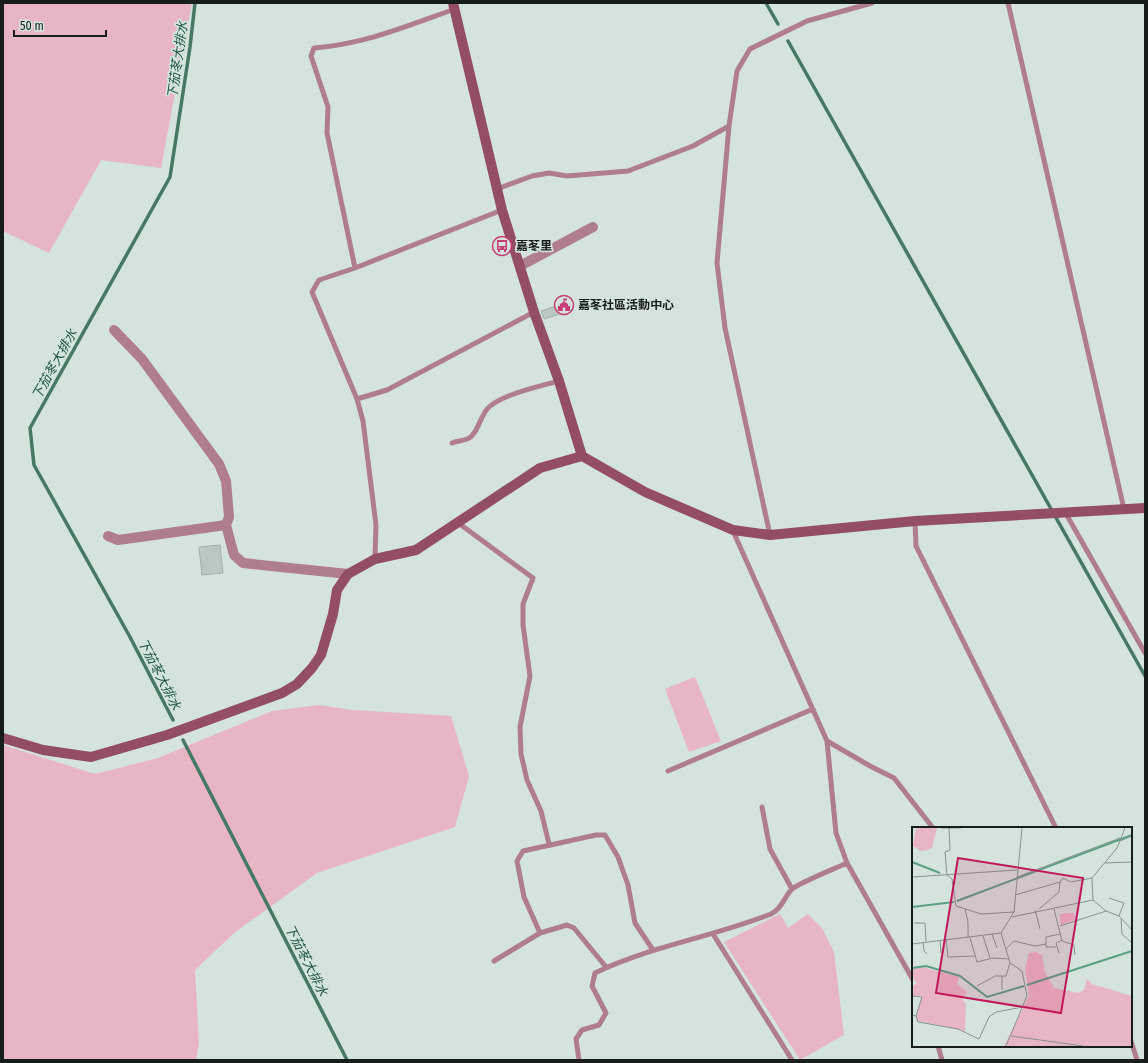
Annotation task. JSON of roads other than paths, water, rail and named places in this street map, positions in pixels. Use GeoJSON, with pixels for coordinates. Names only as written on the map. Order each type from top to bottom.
{"type":"FeatureCollection","features":[{"type":"Feature","properties":{"kind":"street"},"geometry":{"type":"LineString","coordinates":[[454,6],[502,210],[534,312],[559,381],[582,456],[645,492],[733,530],[770,535],[915,521],[1145,508]]}},
{"type":"Feature","properties":{"kind":"street"},"geometry":{"type":"LineString","coordinates":[[520,266],[593,227]]}},
{"type":"Feature","properties":{"kind":"street"},"geometry":{"type":"LineString","coordinates":[[114,330],[142,359],[220,464],[226,481],[229,517],[226,525],[234,555],[243,563],[348,574]]}},
{"type":"Feature","properties":{"kind":"street"},"geometry":{"type":"LineString","coordinates":[[3,738],[43,750],[91,757],[167,735],[282,693],[297,684],[312,668],[321,655],[333,614],[337,590],[348,574],[375,559],[416,550],[540,468],[582,456]]}},
{"type":"Feature","properties":{"kind":"street"},"geometry":{"type":"LineString","coordinates":[[108,536],[118,540],[226,525]]}},
{"type":"Feature","properties":{"kind":"lane"},"geometry":{"type":"LineString","coordinates":[[770,535],[725,328],[717,263],[730,126],[737,71],[750,49],[807,21],[872,3]]}},
{"type":"Feature","properties":{"kind":"lane"},"geometry":{"type":"LineString","coordinates":[[1008,3],[1124,509]]}},
{"type":"Feature","properties":{"kind":"lane"},"geometry":{"type":"LineString","coordinates":[[355,268],[327,133],[328,107],[311,56],[314,48],[341,46],[374,38],[454,6]]}},
{"type":"Feature","properties":{"kind":"lane"},"geometry":{"type":"LineString","coordinates":[[497,189],[532,176],[549,173],[567,176],[628,171],[693,146],[730,126]]}},
{"type":"Feature","properties":{"kind":"lane"},"geometry":{"type":"LineString","coordinates":[[375,559],[376,525],[368,450],[357,399],[312,292],[319,280],[355,268],[502,210]]}},
{"type":"Feature","properties":{"kind":"lane"},"geometry":{"type":"LineString","coordinates":[[357,399],[387,390],[534,312]]}},
{"type":"Feature","properties":{"kind":"lane"},"geometry":{"type":"LineString","coordinates":[[452,443],[468,439],[475,431],[482,414],[490,405],[519,392],[559,381]]}},
{"type":"Feature","properties":{"kind":"lane"},"geometry":{"type":"LineString","coordinates":[[1065,512],[1145,653]]}},
{"type":"Feature","properties":{"kind":"lane"},"geometry":{"type":"LineString","coordinates":[[915,521],[916,546],[1056,827]]}},
{"type":"Feature","properties":{"kind":"lane"},"geometry":{"type":"LineString","coordinates":[[457,522],[533,578],[523,604],[523,625],[530,676],[520,727],[521,747],[527,780],[541,811],[549,844]]}},
{"type":"Feature","properties":{"kind":"lane"},"geometry":{"type":"LineString","coordinates":[[733,530],[827,741],[836,833],[847,863],[912,978]]}},
{"type":"Feature","properties":{"kind":"lane"},"geometry":{"type":"LineString","coordinates":[[668,771],[813,709]]}},
{"type":"Feature","properties":{"kind":"lane"},"geometry":{"type":"LineString","coordinates":[[827,741],[894,778],[932,827]]}},
{"type":"Feature","properties":{"kind":"lane"},"geometry":{"type":"LineString","coordinates":[[762,807],[770,849],[792,889]]}},
{"type":"Feature","properties":{"kind":"lane"},"geometry":{"type":"LineString","coordinates":[[540,933],[524,897],[517,861],[523,851],[549,844],[596,835],[605,835],[618,857],[628,885],[635,923],[653,950]]}},
{"type":"Feature","properties":{"kind":"lane"},"geometry":{"type":"LineString","coordinates":[[579,1060],[577,1056],[576,1039],[582,1030],[599,1025],[606,1013],[592,986],[595,973],[606,967],[653,950],[713,934],[773,913],[785,902],[792,889],[847,863]]}},
{"type":"Feature","properties":{"kind":"lane"},"geometry":{"type":"LineString","coordinates":[[494,961],[540,933],[567,925],[574,928],[606,967]]}},
{"type":"Feature","properties":{"kind":"lane"},"geometry":{"type":"LineString","coordinates":[[713,934],[792,1060]]}},
{"type":"Feature","properties":{"kind":"lane"},"geometry":{"type":"LineString","coordinates":[[1132,1044],[1137,1060]]}},
{"type":"Feature","properties":{"kind":"lane"},"geometry":{"type":"LineString","coordinates":[[938,1047],[942,1060]]}},
{"type":"Feature","properties":{"kind":"waterway","name":"下茄苳大排水"},"geometry":{"type":"LineString","coordinates":[[173,720],[130,637],[34,465],[30,428],[170,177],[190,47],[195,3]]}},
{"type":"Feature","properties":{"kind":"waterway"},"geometry":{"type":"LineString","coordinates":[[766,3],[778,24]]}},
{"type":"Feature","properties":{"kind":"waterway"},"geometry":{"type":"LineString","coordinates":[[788,41],[1145,676]]}},
{"type":"Feature","properties":{"kind":"waterway","name":"下茄苳大排水"},"geometry":{"type":"LineString","coordinates":[[183,740],[347,1060]]}},
{"type":"Feature","properties":{"kind":"place","name":"嘉苳里"},"geometry":{"type":"Point","coordinates":[502,246]}},
{"type":"Feature","properties":{"kind":"place","name":"嘉苳社區活動中心"},"geometry":{"type":"Point","coordinates":[564,305]}}]}
